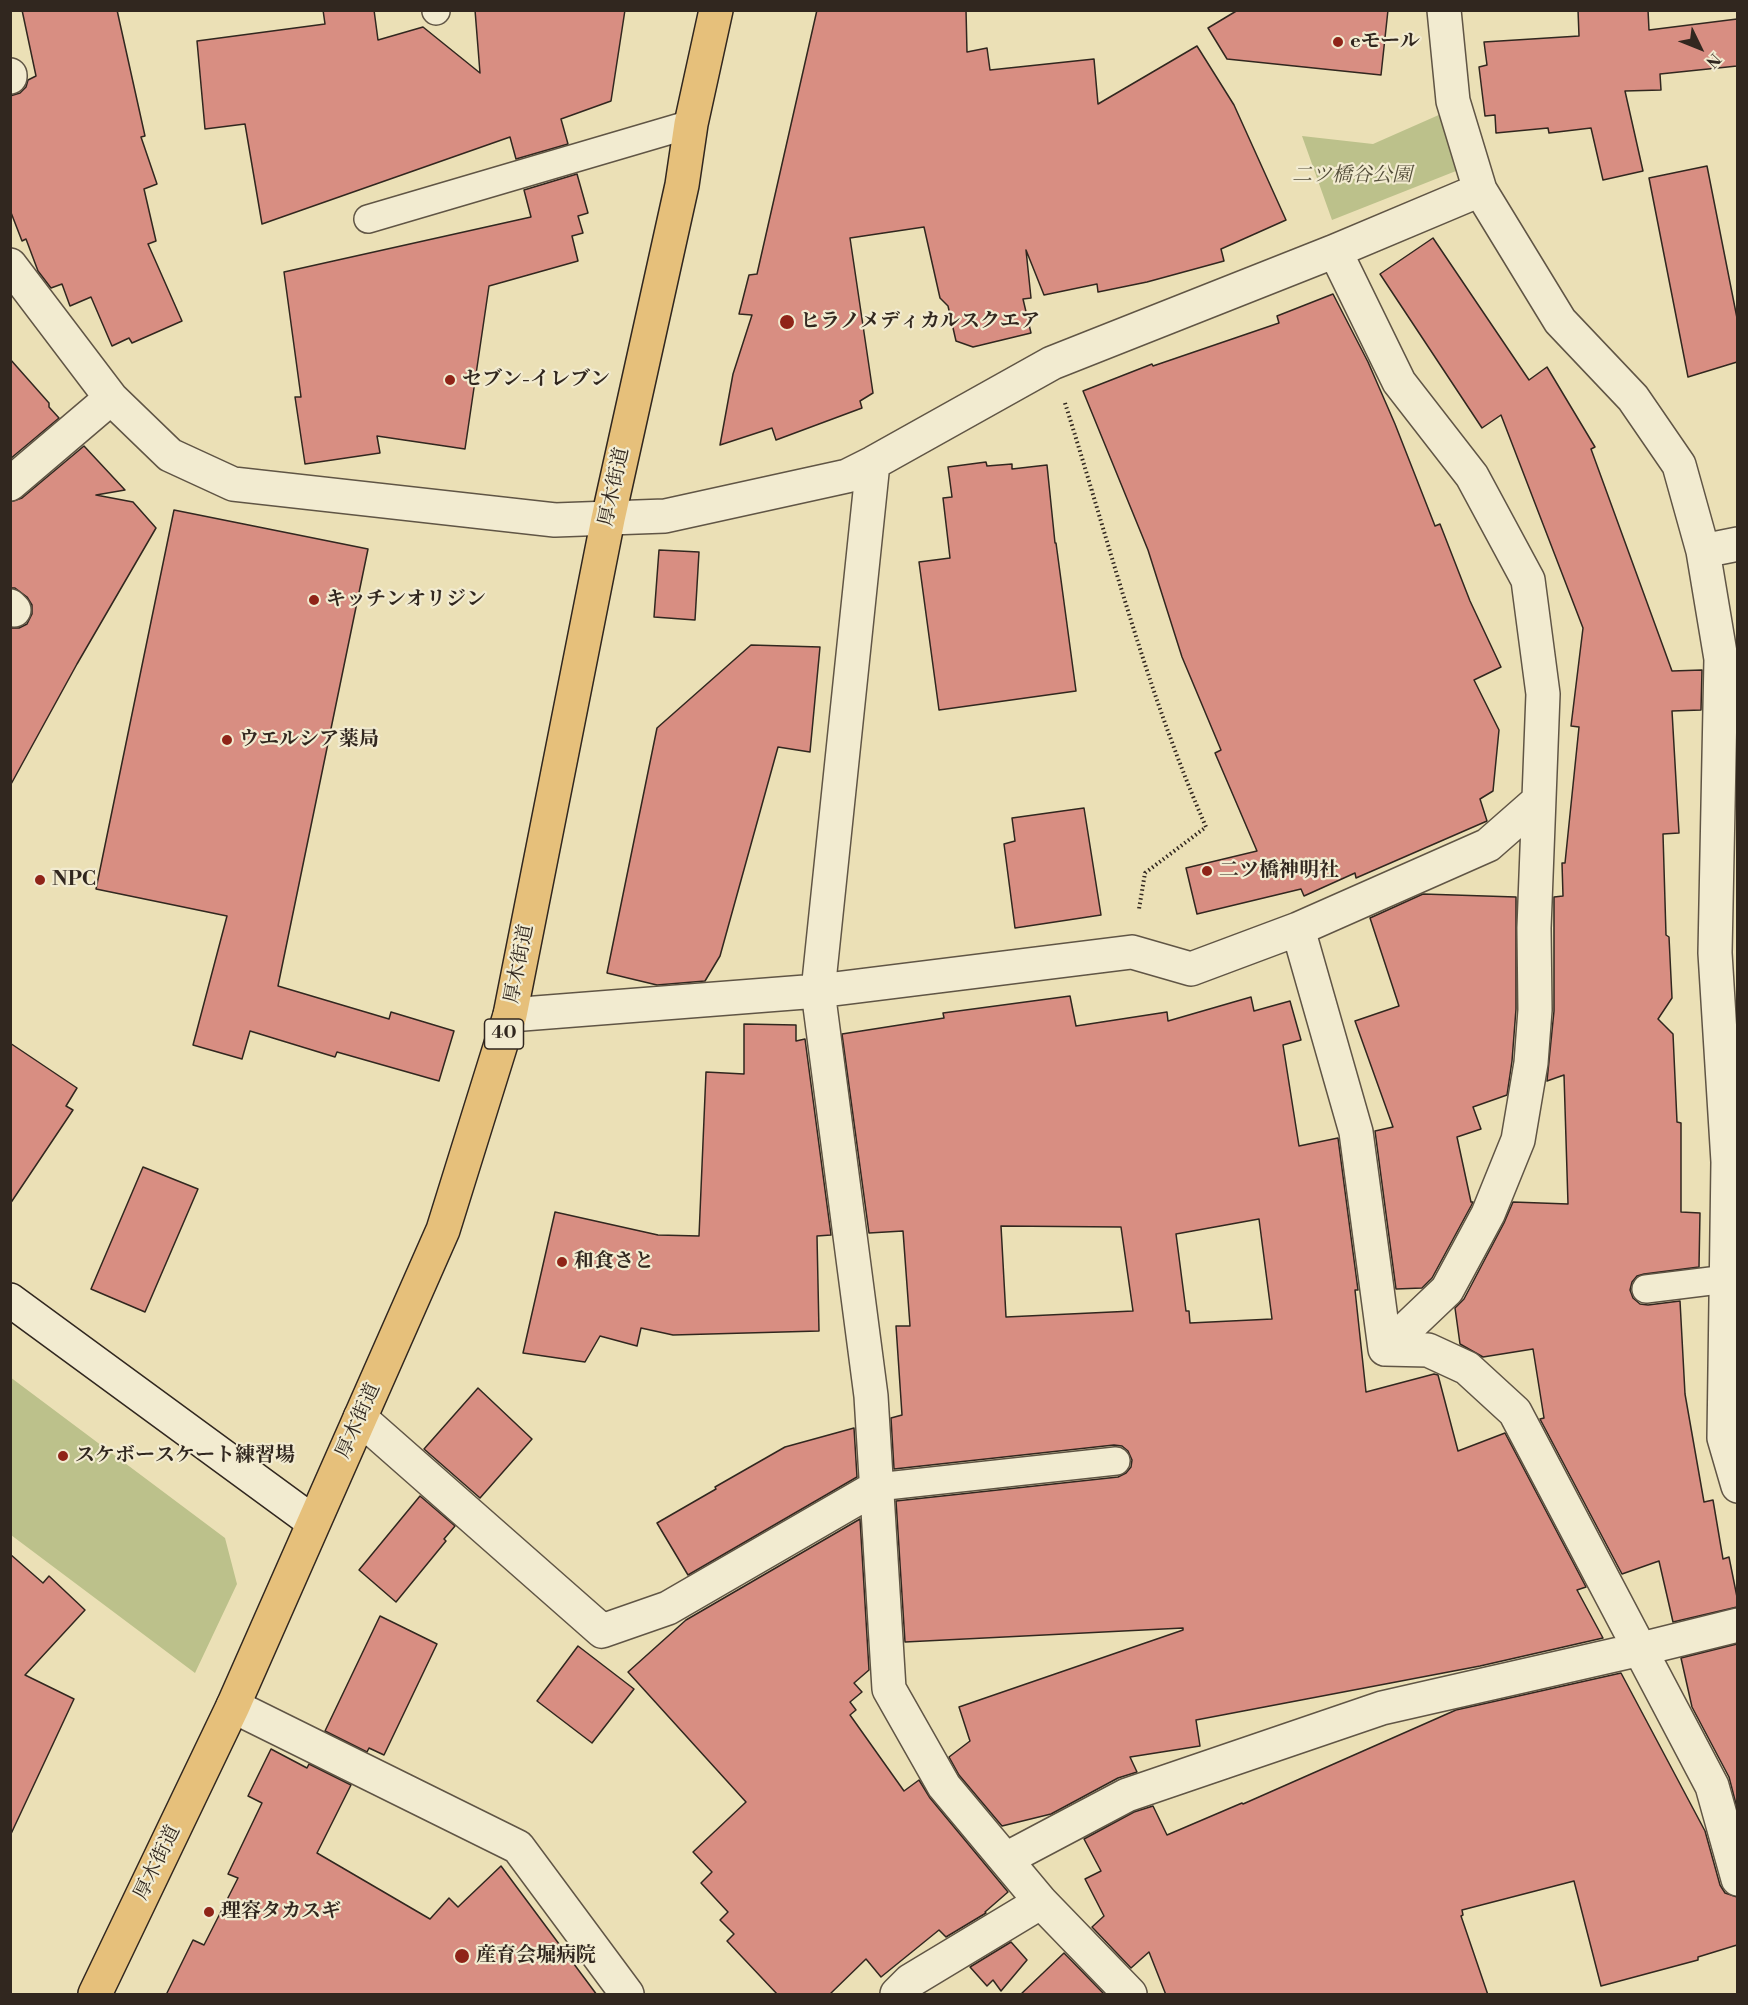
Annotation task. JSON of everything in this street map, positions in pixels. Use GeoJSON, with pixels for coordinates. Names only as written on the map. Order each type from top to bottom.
{"type":"FeatureCollection","features":[{"type":"Feature","properties":{"kind":"main road","name":"厚木街道"},"geometry":{"type":"LineString","coordinates":[[95,1995],[233,1706],[442,1230],[510,1015],[608,519],[682,185],[691,124],[716,10]]}},
{"type":"Feature","properties":{"kind":"street"},"geometry":{"type":"LineString","coordinates":[[1444,10],[1453,101],[1480,190],[1560,321],[1633,398],[1679,465],[1703,551],[1721,659],[1714,953],[1733,1162],[1727,1279],[1724,1438],[1737,1486]]}},
{"type":"Feature","properties":{"kind":"street"},"geometry":{"type":"LineString","coordinates":[[10,265],[111,399],[170,455],[233,484],[555,520],[608,519],[676,513],[847,476],[1052,363],[1335,251],[1480,190]]}},
{"type":"Feature","properties":{"kind":"street"},"geometry":{"type":"LineString","coordinates":[[1335,251],[1399,382],[1472,476],[1528,580],[1543,694],[1537,802],[1535,1010],[1531,1063],[1518,1140],[1488,1214],[1447,1290],[1385,1349]]}},
{"type":"Feature","properties":{"kind":"street"},"geometry":{"type":"LineString","coordinates":[[10,484],[111,399]]}},
{"type":"Feature","properties":{"kind":"street"},"geometry":{"type":"LineString","coordinates":[[873,463],[818,991],[871,1396],[889,1689],[944,1786],[1041,1902],[1130,1995]]}},
{"type":"Feature","properties":{"kind":"street"},"geometry":{"type":"LineString","coordinates":[[1703,551],[1737,544]]}},
{"type":"Feature","properties":{"kind":"street"},"geometry":{"type":"LineString","coordinates":[[510,1015],[818,991],[1132,952],[1191,969],[1298,929],[1488,845],[1537,802]]}},
{"type":"Feature","properties":{"kind":"street"},"geometry":{"type":"LineString","coordinates":[[1298,929],[1356,1132],[1385,1349]]}},
{"type":"Feature","properties":{"kind":"street"},"geometry":{"type":"LineString","coordinates":[[10,1300],[313,1522]]}},
{"type":"Feature","properties":{"kind":"street"},"geometry":{"type":"LineString","coordinates":[[1385,1349],[1428,1350],[1467,1368],[1515,1412],[1712,1786],[1737,1879]]}},
{"type":"Feature","properties":{"kind":"street"},"geometry":{"type":"LineString","coordinates":[[360,1418],[602,1631],[668,1608],[877,1487]]}},
{"type":"Feature","properties":{"kind":"street"},"geometry":{"type":"LineString","coordinates":[[1006,1859],[1127,1795],[1382,1708],[1737,1625]]}},
{"type":"Feature","properties":{"kind":"street"},"geometry":{"type":"LineString","coordinates":[[233,1706],[518,1847],[627,1995]]}},
{"type":"Feature","properties":{"kind":"street"},"geometry":{"type":"LineString","coordinates":[[897,1995],[910,1981],[1041,1902]]}},
{"type":"Feature","properties":{"kind":"lane"},"geometry":{"type":"LineString","coordinates":[[368,219],[691,124]]}},
{"type":"Feature","properties":{"kind":"lane"},"geometry":{"type":"LineString","coordinates":[[1646,1289],[1727,1279]]}},
{"type":"Feature","properties":{"kind":"lane"},"geometry":{"type":"LineString","coordinates":[[877,1487],[1116,1461]]}},
{"type":"Feature","properties":{"kind":"path"},"geometry":{"type":"LineString","coordinates":[[1067,411],[1152,682],[1188,785],[1206,826],[1145,873],[1132,952]]}},
{"type":"Feature","properties":{"kind":"green space","name":"二ツ橋谷公園"},"geometry":{"type":"Polygon","coordinates":[[[1441,114],[1456,171],[1332,220],[1302,136],[1373,144],[1441,114]]]}},
{"type":"Feature","properties":{"kind":"green space","name":"スケボースケート練習場"},"geometry":{"type":"Polygon","coordinates":[[[10,1377],[225,1538],[237,1584],[195,1673],[11,1535],[10,1377]]]}},
{"type":"Feature","properties":{"kind":"building"},"geometry":{"type":"Polygon","coordinates":[[[22,10],[117,10],[145,136],[141,137],[157,184],[144,189],[156,241],[148,244],[182,321],[132,343],[129,338],[112,346],[91,297],[70,306],[62,284],[51,288],[38,271],[26,239],[22,241],[10,210],[10,96],[20,93],[26,87],[28,80],[36,76],[22,10]]]}},
{"type":"Feature","properties":{"kind":"building"},"geometry":{"type":"Polygon","coordinates":[[[323,10],[374,10],[378,40],[423,27],[480,73],[475,10],[625,10],[611,101],[561,119],[568,144],[516,159],[510,137],[262,224],[245,124],[205,129],[197,41],[325,24],[323,10]]]}},
{"type":"Feature","properties":{"kind":"building"},"geometry":{"type":"Polygon","coordinates":[[[817,10],[966,10],[967,52],[987,48],[990,70],[1094,59],[1098,104],[1197,46],[1234,105],[1286,220],[1221,249],[1224,261],[1147,282],[1098,292],[1097,284],[1044,295],[1026,250],[1031,298],[1023,299],[1031,333],[973,347],[956,341],[948,306],[940,298],[924,227],[850,238],[873,393],[860,401],[862,408],[776,440],[772,428],[720,445],[733,374],[752,315],[739,314],[749,275],[757,274],[817,10]]]}},
{"type":"Feature","properties":{"kind":"building","name":"eモール"},"geometry":{"type":"Polygon","coordinates":[[[1238,10],[1388,10],[1381,75],[1227,59],[1208,28],[1238,10]]]}},
{"type":"Feature","properties":{"kind":"building"},"geometry":{"type":"Polygon","coordinates":[[[1578,10],[1648,10],[1649,30],[1737,19],[1737,66],[1660,74],[1661,90],[1625,91],[1643,171],[1603,180],[1591,128],[1549,133],[1548,128],[1496,133],[1495,115],[1485,116],[1479,67],[1487,65],[1484,42],[1579,36],[1578,10]]]}},
{"type":"Feature","properties":{"kind":"building"},"geometry":{"type":"Polygon","coordinates":[[[1707,166],[1737,318],[1737,362],[1688,377],[1649,178],[1707,166]]]}},
{"type":"Feature","properties":{"kind":"building"},"geometry":{"type":"Polygon","coordinates":[[[577,174],[588,213],[578,216],[583,233],[572,236],[578,261],[489,286],[465,449],[377,436],[380,453],[305,464],[295,397],[301,397],[284,272],[531,217],[524,190],[577,174]]]}},
{"type":"Feature","properties":{"kind":"building"},"geometry":{"type":"Polygon","coordinates":[[[1433,238],[1529,380],[1547,367],[1595,447],[1591,449],[1672,671],[1702,670],[1701,710],[1672,711],[1679,833],[1663,834],[1666,935],[1669,937],[1672,998],[1658,1019],[1673,1034],[1677,1122],[1681,1123],[1681,1212],[1700,1213],[1699,1267],[1637,1276],[1630,1290],[1633,1298],[1640,1304],[1680,1301],[1685,1394],[1704,1502],[1713,1500],[1723,1559],[1729,1557],[1737,1607],[1673,1622],[1659,1561],[1622,1574],[1540,1419],[1544,1418],[1533,1349],[1483,1357],[1460,1344],[1455,1308],[1464,1299],[1513,1202],[1568,1204],[1564,1075],[1547,1081],[1554,1011],[1554,897],[1563,896],[1562,863],[1565,863],[1579,727],[1571,726],[1583,628],[1501,415],[1482,428],[1380,274],[1433,238]]]}},
{"type":"Feature","properties":{"kind":"building"},"geometry":{"type":"Polygon","coordinates":[[[1333,294],[1368,362],[1435,526],[1440,524],[1470,601],[1501,667],[1474,680],[1499,730],[1493,791],[1480,799],[1487,821],[1356,878],[1355,873],[1304,896],[1301,889],[1197,914],[1186,868],[1257,851],[1215,753],[1221,750],[1182,657],[1148,550],[1083,391],[1152,364],[1153,366],[1279,323],[1277,316],[1333,294]]]}},
{"type":"Feature","properties":{"kind":"building"},"geometry":{"type":"Polygon","coordinates":[[[10,359],[49,403],[49,407],[59,418],[10,459],[10,359]]]}},
{"type":"Feature","properties":{"kind":"building"},"geometry":{"type":"Polygon","coordinates":[[[84,446],[125,490],[96,495],[133,502],[156,528],[10,786],[10,628],[19,628],[27,624],[32,614],[32,605],[27,597],[15,588],[10,588],[10,502],[22,498],[84,446]]]}},
{"type":"Feature","properties":{"kind":"building"},"geometry":{"type":"Polygon","coordinates":[[[986,462],[987,466],[1012,464],[1012,469],[1047,465],[1055,543],[1076,691],[939,710],[919,562],[950,558],[943,498],[952,497],[948,467],[986,462]]]}},
{"type":"Feature","properties":{"kind":"building","name":"ウエルシア薬局"},"geometry":{"type":"Polygon","coordinates":[[[174,510],[368,549],[278,986],[389,1019],[391,1012],[454,1031],[439,1081],[337,1052],[335,1057],[250,1031],[242,1059],[193,1045],[227,916],[96,889],[174,510]]]}},
{"type":"Feature","properties":{"kind":"building"},"geometry":{"type":"Polygon","coordinates":[[[659,550],[699,552],[695,620],[654,617],[659,550]]]}},
{"type":"Feature","properties":{"kind":"building"},"geometry":{"type":"Polygon","coordinates":[[[751,645],[820,647],[810,752],[778,747],[720,956],[705,981],[657,985],[607,973],[657,728],[751,645]]]}},
{"type":"Feature","properties":{"kind":"building"},"geometry":{"type":"Polygon","coordinates":[[[1084,808],[1101,915],[1015,928],[1004,844],[1015,841],[1012,818],[1084,808]]]}},
{"type":"Feature","properties":{"kind":"building"},"geometry":{"type":"Polygon","coordinates":[[[1423,894],[1516,897],[1516,1009],[1507,1095],[1473,1107],[1481,1129],[1457,1137],[1471,1202],[1473,1202],[1432,1278],[1422,1288],[1396,1289],[1375,1131],[1393,1127],[1355,1021],[1399,1006],[1370,918],[1423,894]]]}},
{"type":"Feature","properties":{"kind":"building"},"geometry":{"type":"Polygon","coordinates":[[[1070,996],[1076,1026],[1167,1012],[1168,1021],[1251,997],[1254,1011],[1290,1001],[1301,1040],[1283,1045],[1299,1146],[1338,1138],[1358,1290],[1355,1290],[1366,1392],[1434,1374],[1438,1375],[1458,1451],[1505,1433],[1586,1587],[1577,1590],[1603,1638],[1480,1666],[1196,1720],[1200,1746],[1130,1757],[1137,1772],[1118,1778],[1051,1814],[1002,1826],[959,1775],[949,1757],[970,1741],[959,1707],[1183,1630],[1183,1628],[905,1642],[896,1501],[1118,1477],[1131,1467],[1132,1460],[1128,1451],[1122,1446],[1114,1445],[894,1469],[891,1418],[902,1415],[896,1326],[910,1326],[903,1231],[869,1233],[842,1034],[944,1018],[943,1013],[1070,996]],[[1259,1219],[1176,1234],[1186,1311],[1189,1311],[1190,1323],[1272,1319],[1259,1219]],[[1001,1226],[1006,1317],[1133,1311],[1121,1227],[1001,1226]]]}},
{"type":"Feature","properties":{"kind":"building"},"geometry":{"type":"Polygon","coordinates":[[[744,1024],[796,1025],[796,1041],[805,1039],[831,1235],[817,1236],[819,1331],[673,1335],[641,1328],[637,1346],[600,1336],[585,1362],[523,1353],[555,1212],[658,1235],[699,1236],[706,1072],[744,1074],[744,1024]]]}},
{"type":"Feature","properties":{"kind":"building"},"geometry":{"type":"Polygon","coordinates":[[[10,1043],[77,1088],[66,1106],[73,1110],[10,1204],[10,1043]]]}},
{"type":"Feature","properties":{"kind":"building"},"geometry":{"type":"Polygon","coordinates":[[[143,1167],[198,1189],[145,1312],[91,1289],[143,1167]]]}},
{"type":"Feature","properties":{"kind":"building"},"geometry":{"type":"Polygon","coordinates":[[[478,1388],[532,1439],[480,1498],[424,1449],[478,1388]]]}},
{"type":"Feature","properties":{"kind":"building"},"geometry":{"type":"Polygon","coordinates":[[[854,1428],[857,1477],[688,1575],[657,1523],[785,1447],[854,1428]]]}},
{"type":"Feature","properties":{"kind":"building"},"geometry":{"type":"Polygon","coordinates":[[[420,1496],[455,1526],[444,1539],[446,1541],[396,1602],[359,1570],[420,1496]]]}},
{"type":"Feature","properties":{"kind":"building"},"geometry":{"type":"Polygon","coordinates":[[[860,1519],[869,1670],[854,1683],[862,1692],[850,1702],[856,1710],[850,1715],[904,1791],[919,1780],[930,1798],[1008,1892],[986,1913],[946,1937],[939,1930],[881,1977],[866,1959],[829,1995],[778,1995],[727,1941],[734,1934],[720,1920],[728,1912],[701,1883],[712,1872],[693,1852],[746,1802],[628,1672],[686,1620],[860,1519]]]}},
{"type":"Feature","properties":{"kind":"building"},"geometry":{"type":"Polygon","coordinates":[[[10,1554],[43,1583],[49,1576],[85,1610],[25,1675],[74,1699],[10,1836],[10,1554]]]}},
{"type":"Feature","properties":{"kind":"building"},"geometry":{"type":"Polygon","coordinates":[[[380,1616],[437,1644],[384,1755],[369,1748],[367,1752],[325,1731],[380,1616]]]}},
{"type":"Feature","properties":{"kind":"building"},"geometry":{"type":"Polygon","coordinates":[[[1737,1644],[1737,1808],[1729,1777],[1692,1707],[1681,1658],[1737,1644]]]}},
{"type":"Feature","properties":{"kind":"building"},"geometry":{"type":"Polygon","coordinates":[[[578,1646],[634,1689],[592,1743],[537,1701],[578,1646]]]}},
{"type":"Feature","properties":{"kind":"building"},"geometry":{"type":"Polygon","coordinates":[[[1621,1673],[1705,1831],[1720,1885],[1725,1893],[1737,1897],[1737,1945],[1698,1957],[1698,1960],[1601,1986],[1574,1881],[1462,1910],[1463,1915],[1461,1916],[1488,1995],[1166,1995],[1149,1952],[1131,1968],[1092,1927],[1104,1916],[1085,1879],[1101,1871],[1084,1839],[1134,1812],[1153,1806],[1167,1835],[1456,1710],[1621,1673]]]}},
{"type":"Feature","properties":{"kind":"building"},"geometry":{"type":"Polygon","coordinates":[[[271,1749],[307,1768],[309,1764],[351,1785],[317,1853],[430,1919],[449,1898],[458,1907],[501,1866],[597,1995],[166,1995],[193,1940],[204,1945],[238,1878],[228,1874],[262,1803],[248,1796],[271,1749]]]}},
{"type":"Feature","properties":{"kind":"building"},"geometry":{"type":"Polygon","coordinates":[[[1011,1942],[1027,1960],[1001,1991],[993,1980],[987,1986],[970,1967],[1011,1942]]]}},
{"type":"Feature","properties":{"kind":"building"},"geometry":{"type":"Polygon","coordinates":[[[1064,1953],[1104,1994],[1020,1995],[1064,1953]]]}},
{"type":"Feature","properties":{"kind":"place","name":"eモール"},"geometry":{"type":"Point","coordinates":[1338,42]}},
{"type":"Feature","properties":{"kind":"place","name":"ヒラノメディカルスクエア"},"geometry":{"type":"Point","coordinates":[787,322]}},
{"type":"Feature","properties":{"kind":"place","name":"セブン-イレブン"},"geometry":{"type":"Point","coordinates":[450,380]}},
{"type":"Feature","properties":{"kind":"place","name":"キッチンオリジン"},"geometry":{"type":"Point","coordinates":[314,600]}},
{"type":"Feature","properties":{"kind":"place","name":"ウエルシア薬局"},"geometry":{"type":"Point","coordinates":[227,740]}},
{"type":"Feature","properties":{"kind":"place","name":"二ツ橋神明社"},"geometry":{"type":"Point","coordinates":[1207,871]}},
{"type":"Feature","properties":{"kind":"place","name":"NPC"},"geometry":{"type":"Point","coordinates":[40,880]}},
{"type":"Feature","properties":{"kind":"place","name":"和食さと"},"geometry":{"type":"Point","coordinates":[562,1262]}},
{"type":"Feature","properties":{"kind":"place","name":"スケボースケート練習場"},"geometry":{"type":"Point","coordinates":[63,1456]}},
{"type":"Feature","properties":{"kind":"place","name":"理容タカスギ"},"geometry":{"type":"Point","coordinates":[209,1912]}},
{"type":"Feature","properties":{"kind":"place","name":"産育会堀病院"},"geometry":{"type":"Point","coordinates":[462,1956]}}]}
